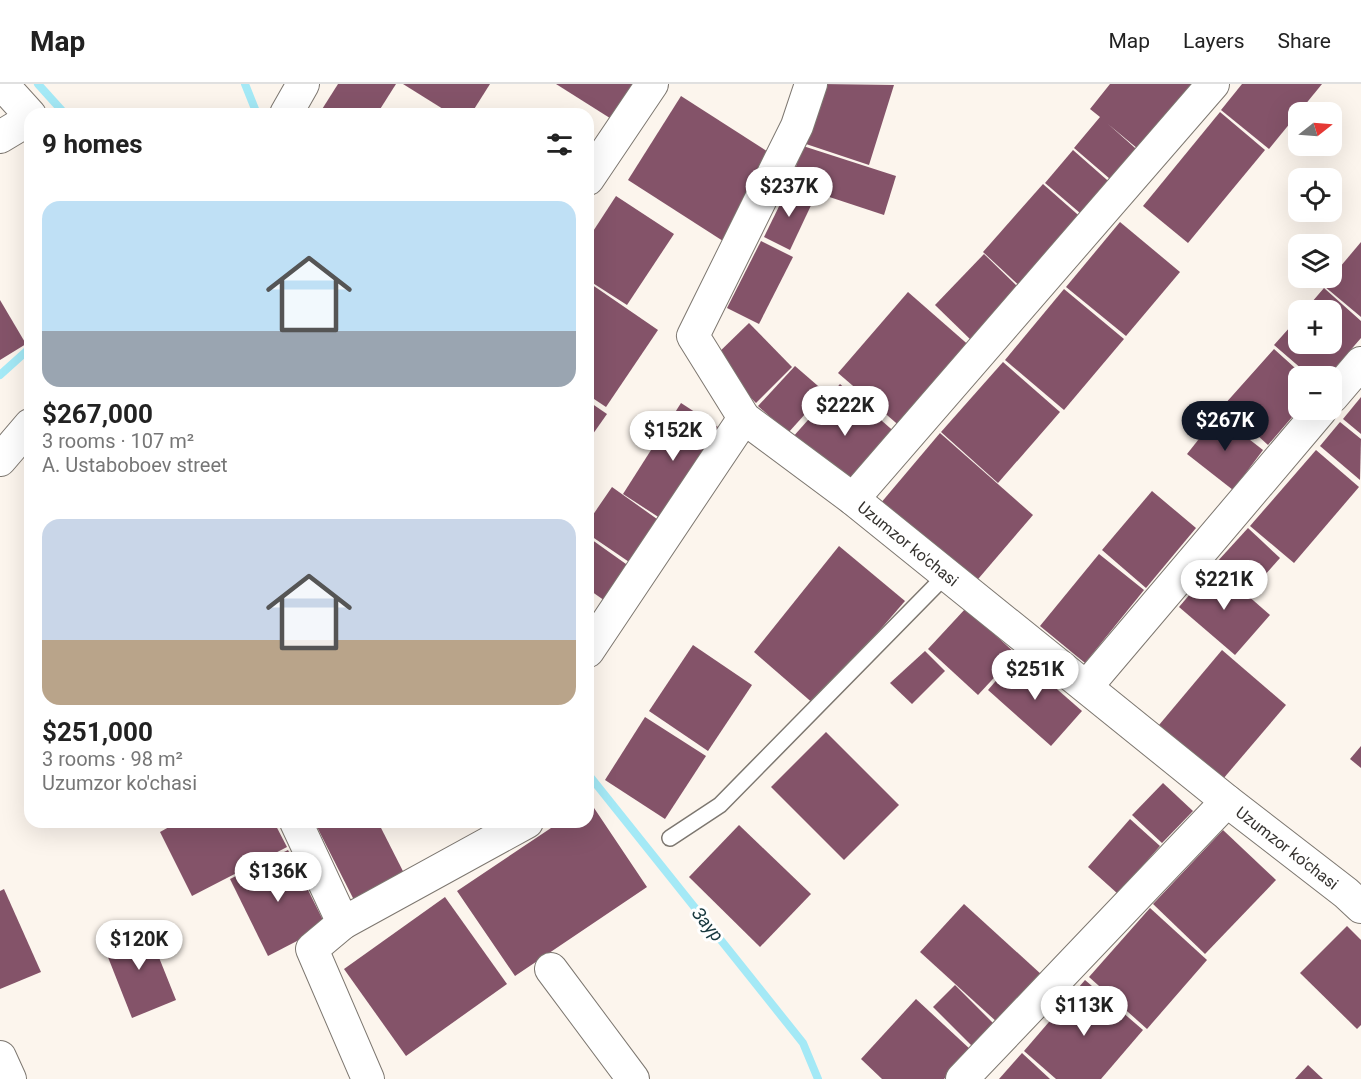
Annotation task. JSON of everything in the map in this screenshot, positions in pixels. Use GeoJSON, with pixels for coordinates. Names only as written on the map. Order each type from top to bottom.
{"type":"FeatureCollection","features":[{"type":"Feature","properties":{"kind":"street"},"geometry":{"type":"LineString","coordinates":[[2,84],[24,110]]}},
{"type":"Feature","properties":{"kind":"street"},"geometry":{"type":"LineString","coordinates":[[289,108],[303,84]]}},
{"type":"Feature","properties":{"kind":"street"},"geometry":{"type":"LineString","coordinates":[[594,170],[652,84]]}},
{"type":"Feature","properties":{"kind":"street","name":"Uzumzor ko'chasi"},"geometry":{"type":"LineString","coordinates":[[811,84],[797,126],[693,336],[744,418],[947,574],[1227,801],[1356,892]]}},
{"type":"Feature","properties":{"kind":"street"},"geometry":{"type":"LineString","coordinates":[[852,499],[1213,84]]}},
{"type":"Feature","properties":{"kind":"street"},"geometry":{"type":"LineString","coordinates":[[0,137],[24,121]]}},
{"type":"Feature","properties":{"kind":"street"},"geometry":{"type":"LineString","coordinates":[[1342,385],[1361,363]]}},
{"type":"Feature","properties":{"kind":"street"},"geometry":{"type":"LineString","coordinates":[[594,642],[744,418]]}},
{"type":"Feature","properties":{"kind":"street"},"geometry":{"type":"LineString","coordinates":[[1087,686],[1313,420]]}},
{"type":"Feature","properties":{"kind":"street"},"geometry":{"type":"LineString","coordinates":[[0,460],[24,433]]}},
{"type":"Feature","properties":{"kind":"street"},"geometry":{"type":"LineString","coordinates":[[962,1079],[1227,801]]}},
{"type":"Feature","properties":{"kind":"street"},"geometry":{"type":"LineString","coordinates":[[299,828],[343,923]]}},
{"type":"Feature","properties":{"kind":"street"},"geometry":{"type":"LineString","coordinates":[[368,1079],[312,949],[343,923],[516,828]]}},
{"type":"Feature","properties":{"kind":"street"},"geometry":{"type":"LineString","coordinates":[[550,969],[633,1079]]}},
{"type":"Feature","properties":{"kind":"street"},"geometry":{"type":"LineString","coordinates":[[0,1057],[10,1079]]}},
{"type":"Feature","properties":{"kind":"lane"},"geometry":{"type":"LineString","coordinates":[[670,838],[720,805],[947,574]]}},
{"type":"Feature","properties":{"kind":"building"},"geometry":{"type":"Polygon","coordinates":[[[338,84],[396,84],[381,108],[323,108],[338,84]]]}},
{"type":"Feature","properties":{"kind":"building"},"geometry":{"type":"Polygon","coordinates":[[[403,84],[490,84],[475,108],[441,108],[403,84]]]}},
{"type":"Feature","properties":{"kind":"building"},"geometry":{"type":"Polygon","coordinates":[[[556,84],[635,84],[613,120],[556,84]]]}},
{"type":"Feature","properties":{"kind":"building"},"geometry":{"type":"Polygon","coordinates":[[[822,84],[894,85],[869,165],[803,143],[822,84]]]}},
{"type":"Feature","properties":{"kind":"building"},"geometry":{"type":"Polygon","coordinates":[[[1110,84],[1193,84],[1144,154],[1108,124],[1143,155],[1117,185],[1074,148],[1100,117],[1090,109],[1110,84]]]}},
{"type":"Feature","properties":{"kind":"building"},"geometry":{"type":"Polygon","coordinates":[[[1242,84],[1322,84],[1307,102],[1288,102],[1288,126],[1269,149],[1221,110],[1242,84]]]}},
{"type":"Feature","properties":{"kind":"building"},"geometry":{"type":"Polygon","coordinates":[[[681,96],[776,157],[723,241],[628,180],[681,96]]]}},
{"type":"Feature","properties":{"kind":"building"},"geometry":{"type":"Polygon","coordinates":[[[1220,112],[1265,150],[1188,243],[1143,206],[1220,112]]]}},
{"type":"Feature","properties":{"kind":"building"},"geometry":{"type":"Polygon","coordinates":[[[803,146],[896,176],[884,215],[790,184],[803,146]]]}},
{"type":"Feature","properties":{"kind":"building"},"geometry":{"type":"Polygon","coordinates":[[[1073,150],[1115,187],[1087,219],[1045,183],[1073,150]]]}},
{"type":"Feature","properties":{"kind":"building"},"geometry":{"type":"Polygon","coordinates":[[[1043,184],[1085,221],[1024,290],[983,252],[1043,184]]]}},
{"type":"Feature","properties":{"kind":"building"},"geometry":{"type":"Polygon","coordinates":[[[789,186],[814,199],[790,250],[764,237],[789,186]]]}},
{"type":"Feature","properties":{"kind":"building"},"geometry":{"type":"Polygon","coordinates":[[[616,196],[674,234],[627,305],[594,284],[594,230],[616,196]]]}},
{"type":"Feature","properties":{"kind":"building"},"geometry":{"type":"Polygon","coordinates":[[[1120,222],[1180,272],[1126,336],[1066,287],[1120,222]]]}},
{"type":"Feature","properties":{"kind":"building"},"geometry":{"type":"Polygon","coordinates":[[[761,241],[793,257],[759,324],[727,308],[761,241]]]}},
{"type":"Feature","properties":{"kind":"building"},"geometry":{"type":"Polygon","coordinates":[[[1361,242],[1361,317],[1326,288],[1342,288],[1342,265],[1361,242]]]}},
{"type":"Feature","properties":{"kind":"building"},"geometry":{"type":"Polygon","coordinates":[[[984,254],[1022,291],[973,342],[935,305],[984,254]]]}},
{"type":"Feature","properties":{"kind":"building"},"geometry":{"type":"Polygon","coordinates":[[[594,286],[658,330],[606,407],[594,399],[594,286]]]}},
{"type":"Feature","properties":{"kind":"building"},"geometry":{"type":"Polygon","coordinates":[[[1324,288],[1337,300],[1314,300],[1324,288]]]}},
{"type":"Feature","properties":{"kind":"building"},"geometry":{"type":"Polygon","coordinates":[[[1064,289],[1124,339],[1064,410],[1005,360],[1064,289]]]}},
{"type":"Feature","properties":{"kind":"building"},"geometry":{"type":"Polygon","coordinates":[[[908,292],[972,348],[902,428],[838,373],[908,292]]]}},
{"type":"Feature","properties":{"kind":"building"},"geometry":{"type":"Polygon","coordinates":[[[0,300],[24,341],[24,345],[0,360],[0,300]]]}},
{"type":"Feature","properties":{"kind":"building"},"geometry":{"type":"Polygon","coordinates":[[[1342,304],[1361,321],[1361,338],[1337,366],[1298,366],[1274,345],[1288,329],[1288,354],[1342,354],[1342,304]]]}},
{"type":"Feature","properties":{"kind":"building"},"geometry":{"type":"Polygon","coordinates":[[[749,323],[792,367],[756,403],[712,359],[749,323]]]}},
{"type":"Feature","properties":{"kind":"building"},"geometry":{"type":"Polygon","coordinates":[[[1274,349],[1293,366],[1288,366],[1290,420],[1268,445],[1224,405],[1274,349]]]}},
{"type":"Feature","properties":{"kind":"building"},"geometry":{"type":"Polygon","coordinates":[[[1003,362],[1060,412],[998,483],[941,432],[1003,362]]]}},
{"type":"Feature","properties":{"kind":"building"},"geometry":{"type":"Polygon","coordinates":[[[795,366],[825,392],[788,433],[758,406],[795,366]]]}},
{"type":"Feature","properties":{"kind":"building"},"geometry":{"type":"Polygon","coordinates":[[[840,384],[898,435],[850,490],[792,438],[840,384]]]}},
{"type":"Feature","properties":{"kind":"building"},"geometry":{"type":"Polygon","coordinates":[[[1361,397],[1361,434],[1343,419],[1361,397]]]}},
{"type":"Feature","properties":{"kind":"building"},"geometry":{"type":"Polygon","coordinates":[[[681,403],[724,431],[666,522],[623,494],[681,403]]]}},
{"type":"Feature","properties":{"kind":"building"},"geometry":{"type":"Polygon","coordinates":[[[594,405],[607,414],[594,432],[594,405]]]}},
{"type":"Feature","properties":{"kind":"building"},"geometry":{"type":"Polygon","coordinates":[[[1218,415],[1263,450],[1233,490],[1187,454],[1218,415]]]}},
{"type":"Feature","properties":{"kind":"building"},"geometry":{"type":"Polygon","coordinates":[[[1340,422],[1361,439],[1360,480],[1320,446],[1340,422]]]}},
{"type":"Feature","properties":{"kind":"building"},"geometry":{"type":"Polygon","coordinates":[[[940,433],[1033,515],[973,585],[880,504],[940,433]]]}},
{"type":"Feature","properties":{"kind":"building"},"geometry":{"type":"Polygon","coordinates":[[[1316,450],[1359,487],[1294,563],[1250,526],[1316,450]]]}},
{"type":"Feature","properties":{"kind":"building"},"geometry":{"type":"Polygon","coordinates":[[[612,487],[664,524],[635,566],[594,538],[594,513],[612,487]]]}},
{"type":"Feature","properties":{"kind":"building"},"geometry":{"type":"Polygon","coordinates":[[[1152,491],[1196,528],[1146,588],[1102,550],[1152,491]]]}},
{"type":"Feature","properties":{"kind":"building"},"geometry":{"type":"Polygon","coordinates":[[[1248,528],[1280,558],[1249,593],[1216,563],[1248,528]]]}},
{"type":"Feature","properties":{"kind":"building"},"geometry":{"type":"Polygon","coordinates":[[[594,541],[633,569],[608,603],[594,593],[594,541]]]}},
{"type":"Feature","properties":{"kind":"building"},"geometry":{"type":"Polygon","coordinates":[[[839,546],[905,601],[815,705],[754,652],[839,546]]]}},
{"type":"Feature","properties":{"kind":"building"},"geometry":{"type":"Polygon","coordinates":[[[1099,554],[1144,590],[1085,663],[1040,626],[1099,554]]]}},
{"type":"Feature","properties":{"kind":"building"},"geometry":{"type":"Polygon","coordinates":[[[1214,566],[1270,615],[1235,655],[1179,607],[1214,566]]]}},
{"type":"Feature","properties":{"kind":"building"},"geometry":{"type":"Polygon","coordinates":[[[966,608],[1016,654],[978,695],[928,649],[966,608]]]}},
{"type":"Feature","properties":{"kind":"building"},"geometry":{"type":"Polygon","coordinates":[[[693,645],[752,685],[708,751],[649,711],[693,645]]]}},
{"type":"Feature","properties":{"kind":"building"},"geometry":{"type":"Polygon","coordinates":[[[1222,650],[1286,705],[1223,779],[1159,725],[1222,650]]]}},
{"type":"Feature","properties":{"kind":"building"},"geometry":{"type":"Polygon","coordinates":[[[925,651],[945,671],[912,704],[890,683],[925,651]]]}},
{"type":"Feature","properties":{"kind":"building"},"geometry":{"type":"Polygon","coordinates":[[[1018,655],[1082,711],[1051,746],[988,690],[1018,655]]]}},
{"type":"Feature","properties":{"kind":"building"},"geometry":{"type":"Polygon","coordinates":[[[645,717],[706,756],[665,819],[605,780],[645,717]]]}},
{"type":"Feature","properties":{"kind":"building"},"geometry":{"type":"Polygon","coordinates":[[[826,732],[899,805],[844,860],[771,787],[826,732]]]}},
{"type":"Feature","properties":{"kind":"building"},"geometry":{"type":"Polygon","coordinates":[[[1361,746],[1361,768],[1350,759],[1361,746]]]}},
{"type":"Feature","properties":{"kind":"building"},"geometry":{"type":"Polygon","coordinates":[[[1163,783],[1193,811],[1162,843],[1132,815],[1163,783]]]}},
{"type":"Feature","properties":{"kind":"building"},"geometry":{"type":"Polygon","coordinates":[[[594,808],[647,887],[515,976],[457,891],[551,828],[594,828],[594,808]]]}},
{"type":"Feature","properties":{"kind":"building"},"geometry":{"type":"Polygon","coordinates":[[[1130,819],[1160,846],[1118,894],[1088,867],[1130,819]]]}},
{"type":"Feature","properties":{"kind":"building"},"geometry":{"type":"Polygon","coordinates":[[[739,825],[811,894],[760,947],[689,877],[739,825]]]}},
{"type":"Feature","properties":{"kind":"building"},"geometry":{"type":"Polygon","coordinates":[[[167,828],[277,828],[287,847],[192,896],[160,832],[167,828]]]}},
{"type":"Feature","properties":{"kind":"building"},"geometry":{"type":"Polygon","coordinates":[[[318,828],[381,828],[409,883],[358,908],[318,828]]]}},
{"type":"Feature","properties":{"kind":"building"},"geometry":{"type":"Polygon","coordinates":[[[1223,830],[1276,880],[1205,954],[1153,904],[1223,830]]]}},
{"type":"Feature","properties":{"kind":"building"},"geometry":{"type":"Polygon","coordinates":[[[288,850],[326,926],[268,956],[230,879],[288,850]]]}},
{"type":"Feature","properties":{"kind":"building"},"geometry":{"type":"Polygon","coordinates":[[[4,889],[41,972],[0,989],[0,891],[4,889]]]}},
{"type":"Feature","properties":{"kind":"building"},"geometry":{"type":"Polygon","coordinates":[[[445,897],[507,984],[406,1056],[344,969],[445,897]]]}},
{"type":"Feature","properties":{"kind":"building"},"geometry":{"type":"Polygon","coordinates":[[[964,904],[1042,975],[998,1023],[920,952],[964,904]]]}},
{"type":"Feature","properties":{"kind":"building"},"geometry":{"type":"Polygon","coordinates":[[[1150,908],[1207,960],[1147,1029],[1089,977],[1150,908]]]}},
{"type":"Feature","properties":{"kind":"building"},"geometry":{"type":"Polygon","coordinates":[[[146,925],[176,1000],[132,1018],[102,942],[146,925]]]}},
{"type":"Feature","properties":{"kind":"building"},"geometry":{"type":"Polygon","coordinates":[[[1347,926],[1361,940],[1361,1025],[1357,1029],[1300,973],[1347,926]]]}},
{"type":"Feature","properties":{"kind":"building"},"geometry":{"type":"Polygon","coordinates":[[[1085,980],[1143,1030],[1101,1079],[1056,1079],[1024,1051],[1085,980]]]}},
{"type":"Feature","properties":{"kind":"building"},"geometry":{"type":"Polygon","coordinates":[[[955,985],[996,1026],[973,1047],[933,1007],[955,985]]]}},
{"type":"Feature","properties":{"kind":"building"},"geometry":{"type":"Polygon","coordinates":[[[916,999],[971,1050],[944,1079],[882,1079],[861,1059],[916,999]]]}},
{"type":"Feature","properties":{"kind":"building"},"geometry":{"type":"Polygon","coordinates":[[[1022,1053],[1050,1079],[999,1079],[1022,1053]]]}},
{"type":"Feature","properties":{"kind":"building"},"geometry":{"type":"Polygon","coordinates":[[[1308,1065],[1323,1079],[1295,1079],[1308,1065]]]}},
{"type":"Feature","properties":{"kind":"waterway","name":"Заур"},"geometry":{"type":"LineString","coordinates":[[38,84],[60,108]]}},
{"type":"Feature","properties":{"kind":"waterway"},"geometry":{"type":"LineString","coordinates":[[245,84],[255,108]]}},
{"type":"Feature","properties":{"kind":"waterway"},"geometry":{"type":"LineString","coordinates":[[0,375],[24,353]]}},
{"type":"Feature","properties":{"kind":"waterway","name":"Заур"},"geometry":{"type":"LineString","coordinates":[[594,782],[803,1043],[818,1079]]}}]}
